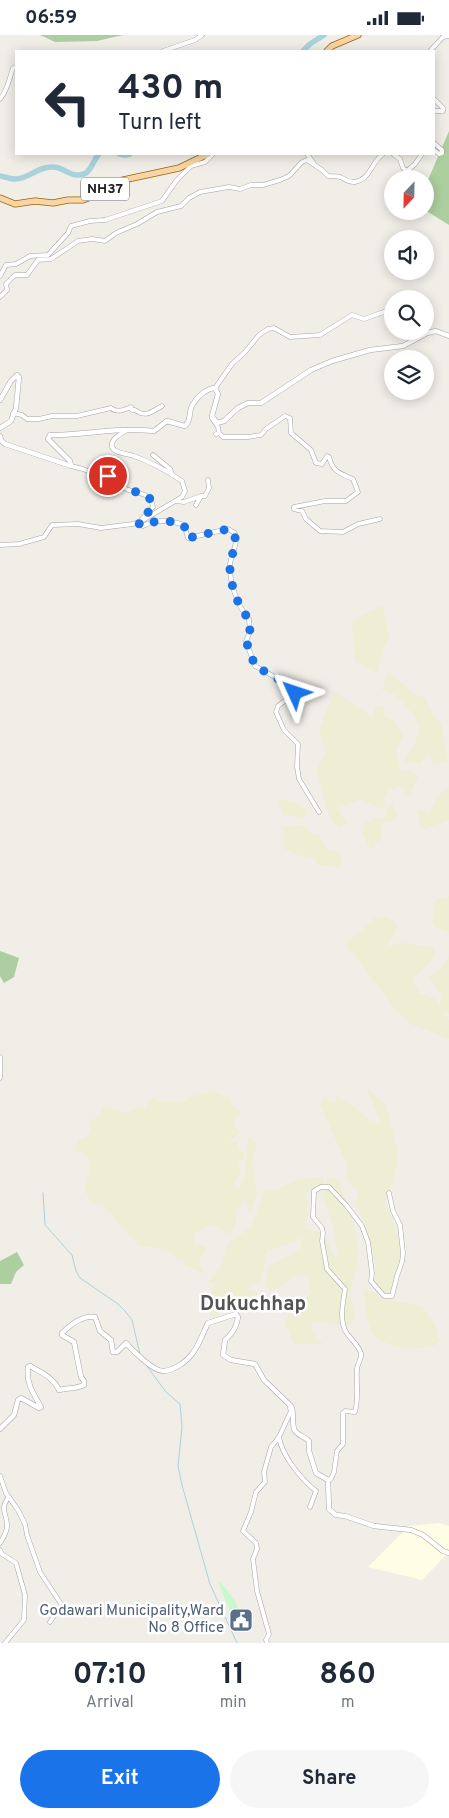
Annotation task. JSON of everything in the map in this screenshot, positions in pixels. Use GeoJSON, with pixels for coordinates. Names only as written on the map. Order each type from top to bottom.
{"type":"FeatureCollection","features":[{"type":"Feature","properties":{"kind":"main road"},"geometry":{"type":"LineString","coordinates":[[328,50],[358,35]]}},
{"type":"Feature","properties":{"kind":"main road","name":"NH37"},"geometry":{"type":"LineString","coordinates":[[0,198],[15,204],[35,201],[53,203],[83,200],[99,194],[114,182],[179,168],[206,155]]}},
{"type":"Feature","properties":{"kind":"street"},"geometry":{"type":"LineString","coordinates":[[166,50],[195,40],[202,35]]}},
{"type":"Feature","properties":{"kind":"street"},"geometry":{"type":"LineString","coordinates":[[431,50],[443,37],[449,36]]}},
{"type":"Feature","properties":{"kind":"street"},"geometry":{"type":"LineString","coordinates":[[0,99],[4,94],[13,68],[15,67]]}},
{"type":"Feature","properties":{"kind":"street"},"geometry":{"type":"LineString","coordinates":[[435,100],[443,108],[442,111],[435,111]]}},
{"type":"Feature","properties":{"kind":"street"},"geometry":{"type":"LineString","coordinates":[[435,144],[442,150],[442,153],[439,154],[435,151]]}},
{"type":"Feature","properties":{"kind":"street"},"geometry":{"type":"LineString","coordinates":[[0,276],[6,265],[16,264],[30,256],[48,255],[68,233],[71,226],[75,224],[105,220],[162,201],[176,181],[191,166],[205,162],[212,155]]}},
{"type":"Feature","properties":{"kind":"street"},"geometry":{"type":"LineString","coordinates":[[308,155],[315,166]]}},
{"type":"Feature","properties":{"kind":"street"},"geometry":{"type":"LineString","coordinates":[[30,256],[38,260],[51,259],[78,241],[92,239],[105,241],[116,233],[137,224],[157,212],[182,207],[189,198],[200,192],[229,187],[240,189],[251,185],[262,185],[280,181],[289,176],[302,162],[307,160],[328,176],[338,176],[346,181],[355,182],[369,174],[380,155]]}},
{"type":"Feature","properties":{"kind":"street"},"geometry":{"type":"LineString","coordinates":[[394,155],[400,159],[403,168],[407,171],[421,155]]}},
{"type":"Feature","properties":{"kind":"street"},"geometry":{"type":"LineString","coordinates":[[0,297],[7,290],[6,284],[15,275],[27,275],[38,260]]}},
{"type":"Feature","properties":{"kind":"street"},"geometry":{"type":"LineString","coordinates":[[71,466],[70,461],[48,439],[50,435],[74,435],[92,431],[142,429],[154,431],[167,421],[185,426],[189,422],[192,405],[207,389],[215,388],[232,364],[259,335],[268,329],[274,328],[290,337],[320,335],[352,315],[364,319],[384,312]]}},
{"type":"Feature","properties":{"kind":"street"},"geometry":{"type":"LineString","coordinates":[[212,416],[217,423],[224,421],[238,408],[248,403],[261,403],[311,370],[332,361],[370,350],[403,346],[427,333],[436,331],[449,336]]}},
{"type":"Feature","properties":{"kind":"street"},"geometry":{"type":"LineString","coordinates":[[0,400],[11,381],[17,375],[19,377],[16,408],[11,421],[0,428]]}},
{"type":"Feature","properties":{"kind":"street"},"geometry":{"type":"LineString","coordinates":[[215,388],[218,394],[212,416],[214,423],[218,427],[217,433],[223,437],[260,435],[285,417],[290,418],[291,433],[311,450],[316,463],[322,464],[327,456],[335,471],[352,479],[358,492],[346,501],[325,501],[294,507],[294,509],[302,511],[306,519],[320,531],[343,532],[358,524],[380,519]]}},
{"type":"Feature","properties":{"kind":"street"},"geometry":{"type":"LineString","coordinates":[[13,413],[22,415],[27,419],[39,419],[52,416],[77,416],[111,408],[122,411],[131,407],[132,410],[145,415],[162,406]]}},
{"type":"Feature","properties":{"kind":"street"},"geometry":{"type":"LineString","coordinates":[[0,545],[19,544],[44,537],[52,525],[78,524],[101,528],[138,523],[182,497],[185,491],[182,481],[172,474],[134,456],[115,451],[112,448],[112,443],[117,436],[126,431]]}},
{"type":"Feature","properties":{"kind":"street"},"geometry":{"type":"LineString","coordinates":[[0,435],[1,440],[5,444],[83,469],[100,477],[112,477],[120,486],[146,494],[152,500],[153,507],[138,523]]}},
{"type":"Feature","properties":{"kind":"street"},"geometry":{"type":"LineString","coordinates":[[153,455],[170,469],[172,474]]}},
{"type":"Feature","properties":{"kind":"street"},"geometry":{"type":"LineString","coordinates":[[175,501],[184,502],[205,496],[209,489],[208,480]]}},
{"type":"Feature","properties":{"kind":"street"},"geometry":{"type":"LineString","coordinates":[[196,505],[201,496]]}},
{"type":"Feature","properties":{"kind":"street"},"geometry":{"type":"LineString","coordinates":[[138,523],[143,526],[171,520],[184,525],[188,538],[228,529],[234,533],[237,541],[230,563],[231,577],[243,613],[249,619],[250,632],[246,641],[247,648],[255,666],[282,681],[290,681],[294,686],[295,693],[278,707],[276,711],[284,730],[298,744],[297,767],[299,779],[318,812]]}},
{"type":"Feature","properties":{"kind":"street"},"geometry":{"type":"LineString","coordinates":[[0,1057],[0,1078]]}},
{"type":"Feature","properties":{"kind":"street"},"geometry":{"type":"LineString","coordinates":[[389,1193],[393,1211],[400,1225],[402,1262],[396,1276],[392,1296],[384,1296],[370,1281],[372,1273],[368,1242],[362,1226],[329,1187],[321,1187],[314,1191],[313,1217],[324,1233],[322,1241],[327,1269],[345,1289],[342,1321],[346,1332],[361,1353],[357,1365],[356,1392],[358,1402],[356,1412],[345,1411],[343,1413],[343,1444],[337,1451],[334,1473],[328,1481],[329,1509],[336,1515],[374,1526],[411,1530],[423,1535],[443,1551],[449,1553]]}},
{"type":"Feature","properties":{"kind":"street"},"geometry":{"type":"LineString","coordinates":[[0,1429],[14,1415],[18,1400],[21,1398],[39,1408],[42,1407],[29,1385],[27,1377],[28,1367],[30,1366],[51,1378],[58,1390],[69,1387],[77,1388],[84,1385],[74,1342],[62,1335],[73,1323],[95,1317],[101,1332],[111,1340],[113,1352],[117,1352],[126,1343],[141,1357],[161,1371],[173,1369],[191,1356],[208,1323],[236,1314],[238,1317],[236,1327],[232,1334],[224,1341],[223,1355],[231,1360],[255,1365],[264,1380],[290,1405],[293,1410],[294,1429],[309,1441],[309,1451],[316,1473],[328,1481]]}},
{"type":"Feature","properties":{"kind":"street"},"geometry":{"type":"LineString","coordinates":[[267,1643],[266,1640],[269,1634],[258,1591],[253,1559],[257,1549],[256,1543],[243,1531],[251,1512],[256,1492],[266,1482],[264,1472],[271,1447],[279,1437],[291,1411],[290,1405]]}},
{"type":"Feature","properties":{"kind":"street"},"geometry":{"type":"LineString","coordinates":[[279,1437],[280,1443],[290,1462],[316,1491],[310,1507]]}},
{"type":"Feature","properties":{"kind":"street"},"geometry":{"type":"LineString","coordinates":[[0,1476],[8,1498],[18,1510],[25,1524],[40,1572],[63,1607],[62,1611],[56,1614],[50,1623]]}},
{"type":"Feature","properties":{"kind":"street"},"geometry":{"type":"LineString","coordinates":[[0,1543],[5,1536],[8,1524],[2,1510],[8,1498]]}},
{"type":"Feature","properties":{"kind":"street"},"geometry":{"type":"LineString","coordinates":[[0,1550],[2,1554],[16,1563],[25,1595],[24,1620],[5,1643]]}},
{"type":"Feature","properties":{"kind":"shaded area"},"geometry":{"type":"Polygon","coordinates":[[[383,605],[389,637],[383,649],[377,674],[355,661],[352,621],[383,605]]]}},
{"type":"Feature","properties":{"kind":"shaded area"},"geometry":{"type":"Polygon","coordinates":[[[388,671],[416,696],[425,697],[432,713],[441,724],[448,762],[433,764],[428,753],[421,763],[404,762],[416,742],[419,728],[414,715],[395,695],[382,690],[388,671]]]}},
{"type":"Feature","properties":{"kind":"shaded area"},"geometry":{"type":"Polygon","coordinates":[[[334,692],[367,713],[370,717],[374,718],[374,707],[383,705],[385,717],[394,721],[404,737],[396,750],[400,771],[413,771],[418,777],[410,794],[403,797],[406,788],[399,786],[390,790],[384,797],[385,804],[383,807],[378,808],[361,799],[336,809],[348,823],[339,828],[330,818],[316,771],[326,753],[319,730],[334,692]]]}},
{"type":"Feature","properties":{"kind":"shaded area"},"geometry":{"type":"Polygon","coordinates":[[[449,787],[449,820],[425,829],[420,827],[417,809],[430,812],[436,797],[449,787]]]}},
{"type":"Feature","properties":{"kind":"shaded area"},"geometry":{"type":"Polygon","coordinates":[[[278,799],[294,801],[306,810],[303,819],[283,814],[278,799]]]}},
{"type":"Feature","properties":{"kind":"shaded area"},"geometry":{"type":"Polygon","coordinates":[[[394,803],[393,809],[397,815],[395,820],[381,824],[382,840],[376,842],[374,849],[368,847],[363,833],[366,822],[375,818],[382,819],[387,813],[387,807],[394,803]]]}},
{"type":"Feature","properties":{"kind":"shaded area"},"geometry":{"type":"Polygon","coordinates":[[[304,825],[313,836],[318,833],[326,849],[339,852],[342,862],[339,867],[317,865],[314,857],[307,859],[285,849],[283,827],[304,825]]]}},
{"type":"Feature","properties":{"kind":"shaded area"},"geometry":{"type":"Polygon","coordinates":[[[449,896],[449,933],[434,926],[432,920],[433,904],[439,898],[449,896]]]}},
{"type":"Feature","properties":{"kind":"shaded area"},"geometry":{"type":"Polygon","coordinates":[[[376,917],[388,917],[398,926],[387,946],[406,943],[433,947],[435,956],[412,980],[420,994],[435,998],[441,1008],[442,996],[429,978],[444,964],[449,956],[449,1014],[443,1012],[449,1021],[449,1039],[410,1024],[395,1009],[346,944],[376,917]]]}},
{"type":"Feature","properties":{"kind":"shaded area"},"geometry":{"type":"Polygon","coordinates":[[[366,1087],[386,1105],[398,1152],[396,1170],[385,1202],[395,1225],[402,1256],[389,1295],[373,1282],[377,1269],[365,1223],[355,1203],[359,1193],[348,1180],[347,1165],[320,1105],[324,1098],[335,1104],[337,1095],[372,1121],[381,1123],[366,1087]]]}},
{"type":"Feature","properties":{"kind":"shaded area"},"geometry":{"type":"Polygon","coordinates":[[[213,1091],[229,1098],[233,1107],[242,1111],[233,1124],[240,1133],[226,1146],[236,1140],[241,1152],[245,1152],[244,1158],[238,1164],[241,1173],[233,1183],[238,1188],[244,1180],[248,1136],[257,1143],[251,1167],[255,1172],[254,1180],[257,1194],[250,1213],[245,1199],[236,1212],[236,1225],[230,1234],[211,1224],[193,1235],[195,1244],[207,1246],[199,1260],[204,1274],[184,1265],[185,1261],[177,1259],[167,1249],[139,1246],[102,1204],[91,1203],[85,1190],[87,1177],[90,1178],[88,1170],[90,1162],[86,1155],[76,1150],[77,1140],[86,1138],[91,1130],[89,1128],[90,1121],[98,1117],[104,1108],[109,1107],[126,1113],[140,1107],[145,1109],[147,1103],[153,1099],[160,1102],[180,1102],[187,1101],[189,1097],[213,1091]]]}},
{"type":"Feature","properties":{"kind":"shaded area"},"geometry":{"type":"Polygon","coordinates":[[[328,1176],[339,1179],[353,1221],[359,1251],[350,1296],[356,1316],[351,1325],[312,1322],[312,1332],[323,1344],[294,1344],[285,1324],[290,1310],[312,1293],[308,1278],[299,1274],[270,1292],[264,1284],[269,1266],[300,1248],[303,1234],[299,1240],[267,1251],[261,1280],[246,1289],[259,1293],[227,1312],[210,1318],[212,1291],[219,1277],[212,1284],[209,1282],[221,1265],[227,1244],[251,1227],[265,1189],[278,1189],[300,1179],[324,1177],[324,1184],[306,1193],[309,1204],[306,1209],[309,1214],[304,1228],[323,1233],[335,1258],[338,1256],[334,1227],[323,1198],[328,1176]]]}},
{"type":"Feature","properties":{"kind":"shaded area"},"geometry":{"type":"Polygon","coordinates":[[[364,1289],[373,1292],[382,1299],[422,1306],[434,1323],[440,1341],[434,1346],[408,1349],[395,1347],[373,1335],[366,1316],[364,1289]]]}},
{"type":"Feature","properties":{"kind":"shaded area"},"geometry":{"type":"Polygon","coordinates":[[[440,1523],[449,1526],[449,1552],[422,1580],[368,1567],[409,1526],[440,1523]]]}},
{"type":"Feature","properties":{"kind":"green space"},"geometry":{"type":"Polygon","coordinates":[[[40,35],[123,35],[97,41],[55,42],[40,35]]]}},
{"type":"Feature","properties":{"kind":"green space"},"geometry":{"type":"Polygon","coordinates":[[[449,131],[449,225],[434,216],[434,170],[432,170],[449,131]]]}},
{"type":"Feature","properties":{"kind":"green space"},"geometry":{"type":"Polygon","coordinates":[[[0,951],[19,958],[14,977],[4,983],[0,976],[0,951]]]}},
{"type":"Feature","properties":{"kind":"green space"},"geometry":{"type":"Polygon","coordinates":[[[17,1252],[24,1265],[16,1272],[11,1284],[0,1284],[0,1261],[17,1252]]]}},
{"type":"Feature","properties":{"kind":"green space"},"geometry":{"type":"Polygon","coordinates":[[[218,1582],[234,1599],[241,1615],[233,1618],[218,1582]]]}},
{"type":"Feature","properties":{"kind":"waterway"},"geometry":{"type":"LineString","coordinates":[[304,50],[324,35]]}},
{"type":"Feature","properties":{"kind":"waterway"},"geometry":{"type":"LineString","coordinates":[[0,176],[13,179],[20,178],[48,167],[81,175],[88,171],[98,155]]}},
{"type":"Feature","properties":{"kind":"waterway"},"geometry":{"type":"LineString","coordinates":[[43,1193],[45,1225],[72,1255],[80,1278],[118,1304],[132,1320],[140,1354]]}},
{"type":"Feature","properties":{"kind":"waterway"},"geometry":{"type":"LineString","coordinates":[[144,1362],[166,1392],[180,1404],[182,1427],[178,1466],[182,1485],[210,1584],[237,1643]]}},
{"type":"Feature","properties":{"kind":"place","name":"Godawari Municipality,Ward No 8 Office"},"geometry":{"type":"Point","coordinates":[241,1620]}},
{"type":"Feature","properties":{"kind":"district","name":"Dukuchhap"},"geometry":{"type":"Point","coordinates":[253,1305]}},
{"type":"Feature","properties":{"kind":"route"},"geometry":{"type":"LineString","coordinates":[[108,476],[112,477],[120,486],[146,494],[152,500],[153,507],[138,523],[143,526],[171,520],[184,525],[188,538],[228,529],[234,533],[237,541],[230,563],[231,577],[243,613],[249,619],[250,632],[246,641],[247,648],[255,666],[282,681],[290,681],[294,686],[295,693]]}}]}
